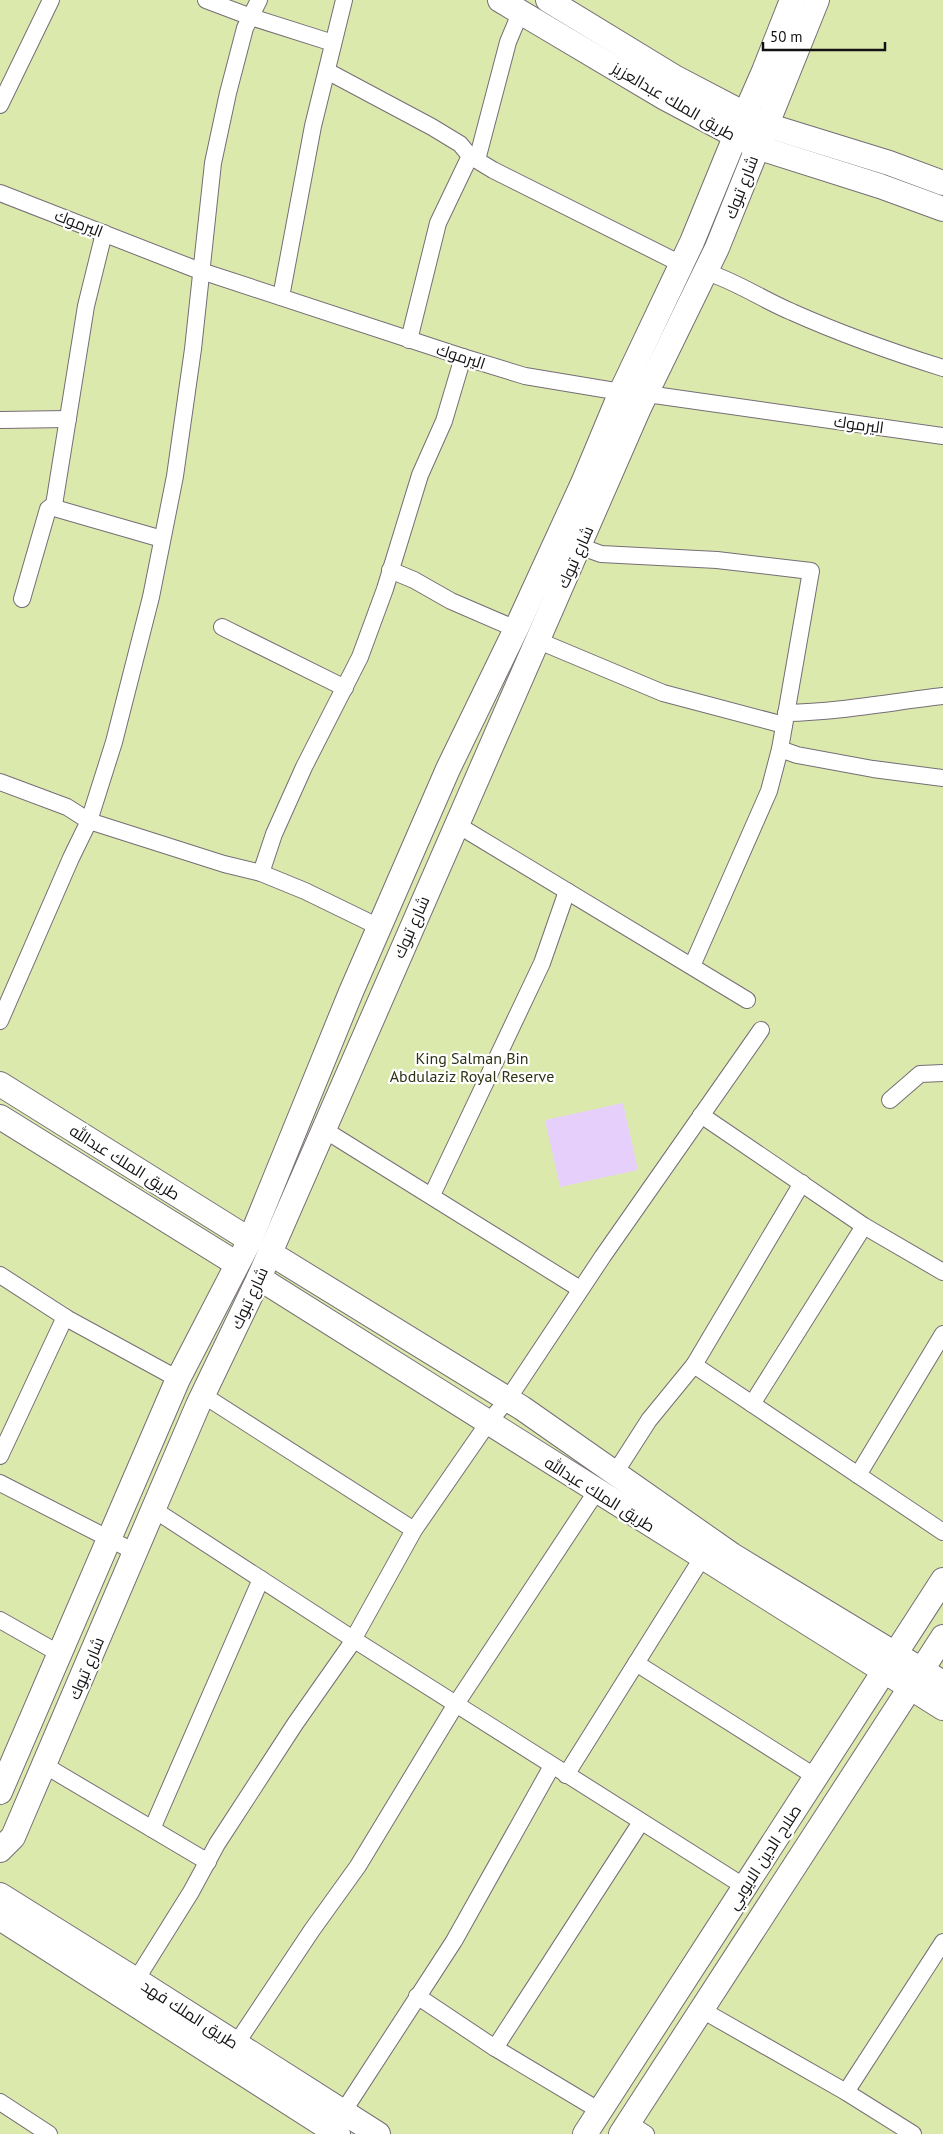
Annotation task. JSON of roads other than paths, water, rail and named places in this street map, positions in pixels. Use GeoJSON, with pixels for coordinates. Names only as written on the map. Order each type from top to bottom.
{"type":"FeatureCollection","features":[{"type":"Feature","properties":{"kind":"main road","name":"طريق الملك عبدالعزيز"},"geometry":{"type":"LineString","coordinates":[[500,0],[665,98],[735,137],[757,147],[880,186],[943,209]]}},
{"type":"Feature","properties":{"kind":"main road","name":"طريق الملك عبدالعزيز"},"geometry":{"type":"LineString","coordinates":[[548,0],[676,78],[766,125],[889,163],[943,183]]}},
{"type":"Feature","properties":{"kind":"main road","name":"شارع تبوك"},"geometry":{"type":"LineString","coordinates":[[0,1792],[178,1378],[250,1240],[351,992],[448,769],[516,629],[583,483],[621,392],[681,264],[764,71],[792,0]]}},
{"type":"Feature","properties":{"kind":"main road","name":"شارع تبوك"},"geometry":{"type":"LineString","coordinates":[[0,1850],[13,1837],[203,1395],[259,1278],[456,824],[539,641],[647,394],[706,272],[816,0]]}},
{"type":"Feature","properties":{"kind":"main road","name":"طريق الملك عبدالله"},"geometry":{"type":"LineString","coordinates":[[0,1084],[250,1240]]}},
{"type":"Feature","properties":{"kind":"main road","name":"طريق الملك عبدالله"},"geometry":{"type":"LineString","coordinates":[[0,1117],[237,1264]]}},
{"type":"Feature","properties":{"kind":"main road","name":"طريق الملك عبدالله"},"geometry":{"type":"LineString","coordinates":[[270,1253],[508,1399],[890,1663]]}},
{"type":"Feature","properties":{"kind":"main road","name":"طريق الملك عبدالله"},"geometry":{"type":"LineString","coordinates":[[259,1278],[702,1558],[916,1679],[943,1708]]}},
{"type":"Feature","properties":{"kind":"main road","name":"صلاح الدين الايوبي"},"geometry":{"type":"LineString","coordinates":[[585,2134],[943,1580]]}},
{"type":"Feature","properties":{"kind":"main road","name":"صلاح الدين الايوبي"},"geometry":{"type":"LineString","coordinates":[[632,2130],[702,2010],[943,1637]]}},
{"type":"Feature","properties":{"kind":"main road","name":"طريق الملك عبدالله"},"geometry":{"type":"LineString","coordinates":[[916,1679],[943,1683]]}},
{"type":"Feature","properties":{"kind":"main road","name":"طريق الملك فهد"},"geometry":{"type":"LineString","coordinates":[[0,1896],[236,2044],[340,2123]]}},
{"type":"Feature","properties":{"kind":"main road","name":"طريق الملك فهد"},"geometry":{"type":"LineString","coordinates":[[0,1918],[340,2123],[378,2134]]}},
{"type":"Feature","properties":{"kind":"street"},"geometry":{"type":"LineString","coordinates":[[0,105],[51,0]]}},
{"type":"Feature","properties":{"kind":"street"},"geometry":{"type":"LineString","coordinates":[[206,0],[251,17],[333,43]]}},
{"type":"Feature","properties":{"kind":"street"},"geometry":{"type":"LineString","coordinates":[[0,1021],[89,821],[114,742],[151,597],[175,476],[193,348],[213,163],[228,93],[245,28],[259,0]]}},
{"type":"Feature","properties":{"kind":"street"},"geometry":{"type":"LineString","coordinates":[[281,297],[313,126],[344,0]]}},
{"type":"Feature","properties":{"kind":"street"},"geometry":{"type":"LineString","coordinates":[[409,340],[438,223],[474,158],[508,42],[521,12]]}},
{"type":"Feature","properties":{"kind":"street"},"geometry":{"type":"LineString","coordinates":[[327,71],[432,127],[460,144],[474,158],[530,189],[681,264]]}},
{"type":"Feature","properties":{"kind":"street","name":"اليرموك"},"geometry":{"type":"LineString","coordinates":[[0,193],[201,271],[463,358],[525,376],[621,392],[647,394],[943,436]]}},
{"type":"Feature","properties":{"kind":"street"},"geometry":{"type":"LineString","coordinates":[[22,599],[48,509],[54,505],[86,306],[104,234]]}},
{"type":"Feature","properties":{"kind":"street"},"geometry":{"type":"LineString","coordinates":[[706,272],[722,277],[792,312],[888,350],[943,368]]}},
{"type":"Feature","properties":{"kind":"street"},"geometry":{"type":"LineString","coordinates":[[261,873],[274,834],[304,767],[319,740],[334,704],[345,688],[360,657],[420,475],[444,421],[463,358]]}},
{"type":"Feature","properties":{"kind":"street"},"geometry":{"type":"LineString","coordinates":[[0,420],[68,419]]}},
{"type":"Feature","properties":{"kind":"street"},"geometry":{"type":"LineString","coordinates":[[52,507],[162,539]]}},
{"type":"Feature","properties":{"kind":"street"},"geometry":{"type":"LineString","coordinates":[[579,546],[601,554],[717,560],[811,572],[780,749],[769,791],[692,966]]}},
{"type":"Feature","properties":{"kind":"street"},"geometry":{"type":"LineString","coordinates":[[390,570],[414,580],[451,601],[516,629]]}},
{"type":"Feature","properties":{"kind":"street"},"geometry":{"type":"LineString","coordinates":[[222,627],[345,688]]}},
{"type":"Feature","properties":{"kind":"street"},"geometry":{"type":"LineString","coordinates":[[539,641],[663,693],[785,719],[870,704],[943,696]]}},
{"type":"Feature","properties":{"kind":"street"},"geometry":{"type":"LineString","coordinates":[[780,749],[797,755],[872,769],[943,778]]}},
{"type":"Feature","properties":{"kind":"street"},"geometry":{"type":"LineString","coordinates":[[0,782],[67,807],[89,821],[224,864],[261,873],[305,891],[379,927]]}},
{"type":"Feature","properties":{"kind":"street"},"geometry":{"type":"LineString","coordinates":[[456,824],[747,1000]]}},
{"type":"Feature","properties":{"kind":"street"},"geometry":{"type":"LineString","coordinates":[[432,1195],[542,964],[567,891]]}},
{"type":"Feature","properties":{"kind":"street"},"geometry":{"type":"LineString","coordinates":[[136,1980],[290,1732],[353,1639],[414,1530],[488,1423],[508,1399],[580,1289],[761,1030]]}},
{"type":"Feature","properties":{"kind":"street"},"geometry":{"type":"LineString","coordinates":[[890,1100],[920,1074],[943,1072]]}},
{"type":"Feature","properties":{"kind":"street"},"geometry":{"type":"LineString","coordinates":[[701,1115],[864,1226],[943,1272]]}},
{"type":"Feature","properties":{"kind":"street"},"geometry":{"type":"LineString","coordinates":[[323,1129],[432,1195],[580,1289]]}},
{"type":"Feature","properties":{"kind":"street"},"geometry":{"type":"LineString","coordinates":[[615,1473],[649,1420],[694,1364],[802,1183]]}},
{"type":"Feature","properties":{"kind":"street"},"geometry":{"type":"LineString","coordinates":[[752,1404],[864,1226]]}},
{"type":"Feature","properties":{"kind":"street"},"geometry":{"type":"LineString","coordinates":[[0,1275],[64,1317],[178,1378]]}},
{"type":"Feature","properties":{"kind":"street"},"geometry":{"type":"LineString","coordinates":[[0,1456],[64,1317]]}},
{"type":"Feature","properties":{"kind":"street"},"geometry":{"type":"LineString","coordinates":[[858,1475],[943,1334]]}},
{"type":"Feature","properties":{"kind":"street"},"geometry":{"type":"LineString","coordinates":[[694,1364],[943,1532]]}},
{"type":"Feature","properties":{"kind":"street"},"geometry":{"type":"LineString","coordinates":[[203,1395],[414,1530]]}},
{"type":"Feature","properties":{"kind":"street"},"geometry":{"type":"LineString","coordinates":[[0,1483],[108,1540],[135,1552]]}},
{"type":"Feature","properties":{"kind":"street"},"geometry":{"type":"LineString","coordinates":[[236,2044],[312,1930],[358,1866],[456,1704],[596,1492]]}},
{"type":"Feature","properties":{"kind":"street"},"geometry":{"type":"LineString","coordinates":[[153,1509],[559,1771],[745,1887]]}},
{"type":"Feature","properties":{"kind":"street"},"geometry":{"type":"LineString","coordinates":[[340,2123],[417,1996],[454,1941],[559,1771],[636,1664],[702,1558]]}},
{"type":"Feature","properties":{"kind":"street"},"geometry":{"type":"LineString","coordinates":[[152,1829],[261,1579]]}},
{"type":"Feature","properties":{"kind":"street"},"geometry":{"type":"LineString","coordinates":[[0,1620],[60,1654]]}},
{"type":"Feature","properties":{"kind":"street"},"geometry":{"type":"LineString","coordinates":[[636,1664],[816,1776]]}},
{"type":"Feature","properties":{"kind":"street"},"geometry":{"type":"LineString","coordinates":[[44,1765],[208,1862]]}},
{"type":"Feature","properties":{"kind":"street"},"geometry":{"type":"LineString","coordinates":[[495,2048],[641,1822]]}},
{"type":"Feature","properties":{"kind":"street"},"geometry":{"type":"LineString","coordinates":[[846,2092],[943,1942]]}},
{"type":"Feature","properties":{"kind":"street"},"geometry":{"type":"LineString","coordinates":[[417,1996],[495,2048],[600,2111]]}},
{"type":"Feature","properties":{"kind":"street"},"geometry":{"type":"LineString","coordinates":[[702,2010],[846,2092],[912,2134]]}},
{"type":"Feature","properties":{"kind":"street"},"geometry":{"type":"LineString","coordinates":[[0,2102],[49,2134]]}},
{"type":"Feature","properties":{"kind":"park label","name":"King Salman Bin Abdulaziz Royal Reserve"},"geometry":{"type":"Point","coordinates":[472,1067]}}]}
